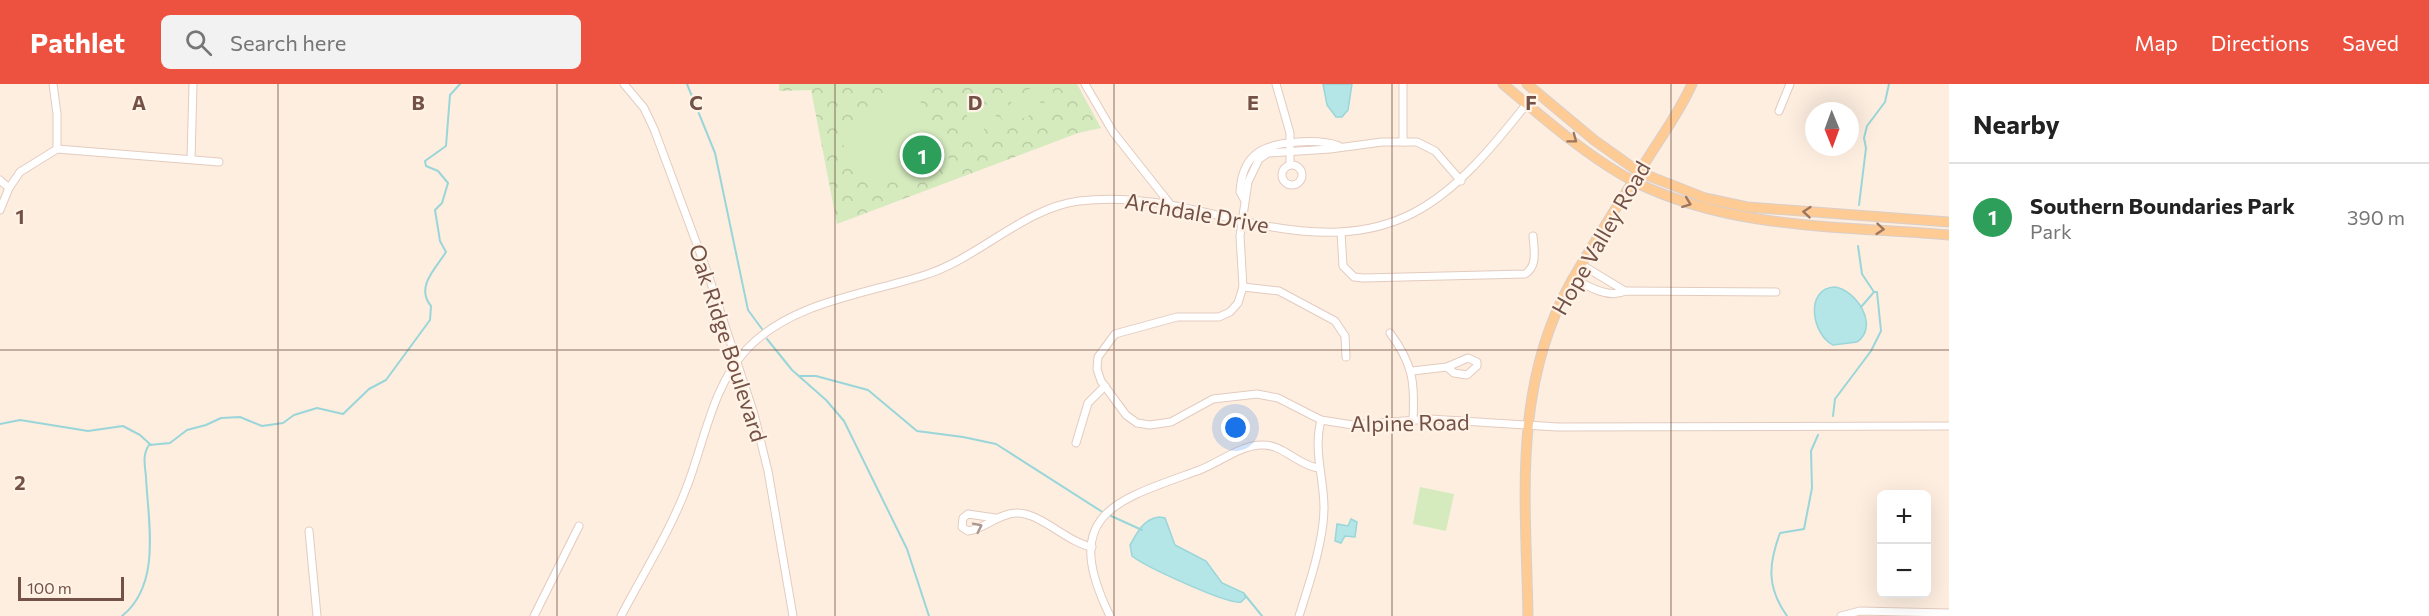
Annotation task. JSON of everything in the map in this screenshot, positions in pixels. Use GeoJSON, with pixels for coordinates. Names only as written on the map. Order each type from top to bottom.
{"type":"FeatureCollection","features":[{"type":"Feature","properties":{"kind":"main road"},"geometry":{"type":"LineString","coordinates":[[1503,84],[1526,104],[1633,181],[1694,206],[1729,215],[1949,235]]}},
{"type":"Feature","properties":{"kind":"main road"},"geometry":{"type":"LineString","coordinates":[[1527,84],[1594,141],[1639,172],[1705,198],[1747,207],[1949,222]]}},
{"type":"Feature","properties":{"kind":"main road","name":"Hope Valley Road"},"geometry":{"type":"LineString","coordinates":[[1528,616],[1526,426],[1541,355],[1557,313],[1574,278],[1673,120],[1692,84]]}},
{"type":"Feature","properties":{"kind":"street"},"geometry":{"type":"LineString","coordinates":[[53,84],[57,114],[57,149]]}},
{"type":"Feature","properties":{"kind":"street"},"geometry":{"type":"LineString","coordinates":[[191,159],[192,84]]}},
{"type":"Feature","properties":{"kind":"street","name":"Oak Ridge Boulevard"},"geometry":{"type":"LineString","coordinates":[[624,84],[644,108],[654,129],[737,361],[762,443],[793,616]]}},
{"type":"Feature","properties":{"kind":"street"},"geometry":{"type":"LineString","coordinates":[[1084,84],[1113,132],[1170,204]]}},
{"type":"Feature","properties":{"kind":"street"},"geometry":{"type":"LineString","coordinates":[[1276,84],[1290,142],[1290,165]]}},
{"type":"Feature","properties":{"kind":"street"},"geometry":{"type":"LineString","coordinates":[[1402,84],[1403,142]]}},
{"type":"Feature","properties":{"kind":"street"},"geometry":{"type":"LineString","coordinates":[[1779,111],[1790,84]]}},
{"type":"Feature","properties":{"kind":"street","name":"Archdale Drive"},"geometry":{"type":"LineString","coordinates":[[621,616],[685,492],[722,388],[737,361],[762,335],[787,319],[952,266],[1050,209],[1075,201],[1113,198],[1170,204],[1287,230],[1361,231],[1409,215],[1436,200],[1461,181],[1536,92]]}},
{"type":"Feature","properties":{"kind":"street"},"geometry":{"type":"LineString","coordinates":[[1244,199],[1240,192],[1240,181],[1249,160],[1259,150],[1290,142],[1328,142],[1339,146]]}},
{"type":"Feature","properties":{"kind":"street"},"geometry":{"type":"LineString","coordinates":[[1346,357],[1345,336],[1335,321],[1289,295],[1243,287],[1241,221],[1244,199],[1248,194],[1248,182],[1259,159],[1268,153],[1403,142],[1427,145],[1461,181]]}},
{"type":"Feature","properties":{"kind":"street"},"geometry":{"type":"LineString","coordinates":[[0,210],[9,188],[27,167],[57,149],[219,162]]}},
{"type":"Feature","properties":{"kind":"street"},"geometry":{"type":"LineString","coordinates":[[0,180],[9,188]]}},
{"type":"Feature","properties":{"kind":"street"},"geometry":{"type":"LineString","coordinates":[[1341,232],[1343,266],[1354,277],[1363,278],[1525,274],[1533,267],[1533,236]]}},
{"type":"Feature","properties":{"kind":"street"},"geometry":{"type":"LineString","coordinates":[[1582,265],[1625,291]]}},
{"type":"Feature","properties":{"kind":"street"},"geometry":{"type":"LineString","coordinates":[[1574,278],[1602,291],[1618,295],[1625,291],[1776,292]]}},
{"type":"Feature","properties":{"kind":"street","name":"Alpine Road"},"geometry":{"type":"LineString","coordinates":[[1243,287],[1234,308],[1219,317],[1177,317],[1115,334],[1098,357],[1097,369],[1105,386],[1126,415],[1137,423],[1150,425],[1170,422],[1213,399],[1246,394],[1278,398],[1321,420],[1353,426],[1453,419],[1526,426],[1949,426]]}},
{"type":"Feature","properties":{"kind":"street"},"geometry":{"type":"LineString","coordinates":[[1390,333],[1403,350],[1412,371],[1413,420]]}},
{"type":"Feature","properties":{"kind":"street"},"geometry":{"type":"LineString","coordinates":[[1412,371],[1447,367]]}},
{"type":"Feature","properties":{"kind":"street"},"geometry":{"type":"LineString","coordinates":[[1076,443],[1088,404],[1105,386]]}},
{"type":"Feature","properties":{"kind":"street"},"geometry":{"type":"LineString","coordinates":[[1299,616],[1323,521],[1317,442],[1321,420]]}},
{"type":"Feature","properties":{"kind":"street"},"geometry":{"type":"LineString","coordinates":[[1110,616],[1099,588],[1092,547],[1097,523],[1116,505],[1128,497],[1214,465],[1254,446],[1269,445],[1302,465],[1318,468]]}},
{"type":"Feature","properties":{"kind":"street"},"geometry":{"type":"LineString","coordinates":[[995,518],[1015,513],[1029,515],[1077,544],[1092,547]]}},
{"type":"Feature","properties":{"kind":"street"},"geometry":{"type":"LineString","coordinates":[[538,615],[579,526]]}},
{"type":"Feature","properties":{"kind":"street"},"geometry":{"type":"LineString","coordinates":[[309,531],[317,616]]}},
{"type":"Feature","properties":{"kind":"street"},"geometry":{"type":"LineString","coordinates":[[1841,616],[1860,611],[1949,613]]}},
{"type":"Feature","properties":{"kind":"green space"},"geometry":{"type":"Polygon","coordinates":[[[779,84],[1077,84],[1101,128],[1078,133],[837,224],[811,90],[779,91],[779,84]]]}},
{"type":"Feature","properties":{"kind":"green space"},"geometry":{"type":"Polygon","coordinates":[[[1050,84],[1058,105],[1047,109],[1038,85],[1050,84]]]}},
{"type":"Feature","properties":{"kind":"green space"},"geometry":{"type":"Polygon","coordinates":[[[908,85],[914,89],[950,161],[935,173],[918,180],[902,183],[885,181],[870,175],[856,165],[846,151],[839,132],[880,99],[908,85]]]}},
{"type":"Feature","properties":{"kind":"green space"},"geometry":{"type":"Polygon","coordinates":[[[1035,87],[1043,110],[1033,114],[1024,91],[1035,87]]]}},
{"type":"Feature","properties":{"kind":"green space"},"geometry":{"type":"Polygon","coordinates":[[[1020,92],[1029,116],[1018,120],[1009,96],[1020,92]]]}},
{"type":"Feature","properties":{"kind":"green space"},"geometry":{"type":"Polygon","coordinates":[[[1006,98],[1014,121],[1004,125],[995,102],[1006,98]]]}},
{"type":"Feature","properties":{"kind":"green space"},"geometry":{"type":"Polygon","coordinates":[[[991,103],[1000,127],[989,131],[980,107],[991,103]]]}},
{"type":"Feature","properties":{"kind":"green space"},"geometry":{"type":"Polygon","coordinates":[[[976,109],[985,132],[974,136],[966,113],[976,109]]]}},
{"type":"Feature","properties":{"kind":"green space"},"geometry":{"type":"Polygon","coordinates":[[[1420,487],[1454,494],[1446,531],[1413,524],[1420,487]]]}},
{"type":"Feature","properties":{"kind":"water"},"geometry":{"type":"Polygon","coordinates":[[[1323,84],[1352,84],[1348,110],[1342,117],[1336,117],[1327,105],[1323,84]]]}},
{"type":"Feature","properties":{"kind":"water"},"geometry":{"type":"Polygon","coordinates":[[[1835,287],[1851,295],[1866,318],[1864,335],[1857,342],[1833,345],[1826,340],[1816,323],[1815,303],[1819,295],[1825,289],[1835,287]]]}},
{"type":"Feature","properties":{"kind":"water"},"geometry":{"type":"Polygon","coordinates":[[[1153,518],[1165,518],[1175,545],[1206,561],[1222,583],[1244,593],[1246,597],[1241,602],[1220,597],[1168,576],[1132,556],[1130,545],[1138,531],[1153,518]]]}},
{"type":"Feature","properties":{"kind":"water"},"geometry":{"type":"Polygon","coordinates":[[[1351,519],[1357,522],[1355,537],[1345,536],[1341,543],[1335,541],[1337,524],[1348,526],[1351,519]]]}},
{"type":"Feature","properties":{"kind":"waterway"},"geometry":{"type":"LineString","coordinates":[[122,616],[135,603],[148,570],[150,532],[144,461],[149,445],[170,443],[187,430],[221,418],[240,417],[262,426],[283,423],[294,415],[317,408],[343,414],[369,389],[386,380],[430,320],[431,306],[425,292],[426,285],[446,252],[440,241],[435,210],[442,203],[448,183],[438,171],[426,166],[425,161],[446,146],[450,95],[460,84]]}},
{"type":"Feature","properties":{"kind":"waterway"},"geometry":{"type":"LineString","coordinates":[[687,84],[715,153],[748,310],[762,329]]}},
{"type":"Feature","properties":{"kind":"waterway"},"geometry":{"type":"LineString","coordinates":[[1859,205],[1866,148],[1864,138],[1867,126],[1885,102],[1889,84]]}},
{"type":"Feature","properties":{"kind":"waterway"},"geometry":{"type":"LineString","coordinates":[[1833,416],[1835,399],[1871,351],[1881,331],[1877,292],[1874,292],[1862,274],[1858,246]]}},
{"type":"Feature","properties":{"kind":"waterway"},"geometry":{"type":"LineString","coordinates":[[1861,307],[1874,292]]}},
{"type":"Feature","properties":{"kind":"waterway"},"geometry":{"type":"LineString","coordinates":[[767,339],[792,370],[826,400],[844,421],[907,549],[929,616]]}},
{"type":"Feature","properties":{"kind":"waterway"},"geometry":{"type":"LineString","coordinates":[[799,376],[816,376],[868,390],[917,431],[996,444],[1104,513]]}},
{"type":"Feature","properties":{"kind":"waterway"},"geometry":{"type":"LineString","coordinates":[[0,424],[20,420],[88,431],[123,426],[140,435],[151,445]]}},
{"type":"Feature","properties":{"kind":"waterway"},"geometry":{"type":"LineString","coordinates":[[1787,616],[1780,606],[1773,586],[1771,576],[1773,556],[1780,533],[1804,529],[1812,488],[1811,451],[1818,435]]}},
{"type":"Feature","properties":{"kind":"waterway"},"geometry":{"type":"LineString","coordinates":[[1109,515],[1142,530]]}},
{"type":"Feature","properties":{"kind":"waterway"},"geometry":{"type":"LineString","coordinates":[[1245,595],[1262,616]]}},
{"type":"Feature","properties":{"kind":"place","name":"Southern Boundaries Park"},"geometry":{"type":"Point","coordinates":[922,155]}}]}
